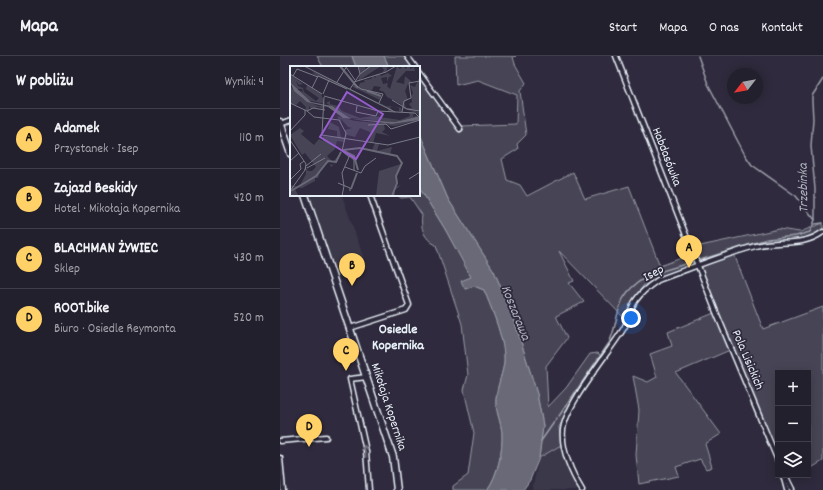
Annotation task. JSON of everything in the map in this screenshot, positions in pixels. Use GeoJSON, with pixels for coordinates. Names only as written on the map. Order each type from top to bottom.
{"type":"FeatureCollection","features":[{"type":"Feature","properties":{"kind":"main road"},"geometry":{"type":"LineString","coordinates":[[280,123],[290,151]]}},
{"type":"Feature","properties":{"kind":"main road","name":"Mikołaja Kopernika"},"geometry":{"type":"LineString","coordinates":[[305,196],[393,457],[397,490]]}},
{"type":"Feature","properties":{"kind":"street"},"geometry":{"type":"LineString","coordinates":[[407,56],[414,66]]}},
{"type":"Feature","properties":{"kind":"street","name":"Habdasówka"},"geometry":{"type":"LineString","coordinates":[[616,56],[699,266]]}},
{"type":"Feature","properties":{"kind":"street"},"geometry":{"type":"LineString","coordinates":[[420,74],[460,128]]}},
{"type":"Feature","properties":{"kind":"street"},"geometry":{"type":"LineString","coordinates":[[280,123],[290,120]]}},
{"type":"Feature","properties":{"kind":"street"},"geometry":{"type":"LineString","coordinates":[[350,328],[406,310],[409,305],[370,196]]}},
{"type":"Feature","properties":{"kind":"street","name":"Isep"},"geometry":{"type":"LineString","coordinates":[[582,490],[568,460],[563,443],[563,429],[566,417],[586,384],[625,327],[635,301],[646,287],[658,280],[753,246],[801,242],[822,232]]}},
{"type":"Feature","properties":{"kind":"street","name":"Pola Lisickich"},"geometry":{"type":"LineString","coordinates":[[699,266],[775,454]]}},
{"type":"Feature","properties":{"kind":"street"},"geometry":{"type":"LineString","coordinates":[[367,377],[350,379],[366,451],[369,490]]}},
{"type":"Feature","properties":{"kind":"street"},"geometry":{"type":"LineString","coordinates":[[280,441],[326,437]]}},
{"type":"Feature","properties":{"kind":"street"},"geometry":{"type":"LineString","coordinates":[[280,458],[283,490]]}},
{"type":"Feature","properties":{"kind":"street"},"geometry":{"type":"LineString","coordinates":[[785,478],[791,490]]}},
{"type":"Feature","properties":{"kind":"shaded area"},"geometry":{"type":"Polygon","coordinates":[[[317,56],[352,56],[356,66],[322,66],[317,56]]]}},
{"type":"Feature","properties":{"kind":"shaded area"},"geometry":{"type":"Polygon","coordinates":[[[384,56],[405,56],[414,66],[389,66],[384,56]]]}},
{"type":"Feature","properties":{"kind":"shaded area"},"geometry":{"type":"Polygon","coordinates":[[[455,56],[516,56],[513,57],[515,64],[526,83],[520,91],[526,135],[517,144],[518,149],[502,159],[507,180],[520,185],[527,196],[573,172],[585,199],[629,186],[660,266],[692,254],[694,265],[644,285],[633,299],[624,318],[559,251],[574,281],[569,283],[584,302],[556,316],[567,338],[546,366],[548,407],[566,388],[590,354],[598,353],[602,357],[584,382],[559,427],[561,445],[539,458],[543,425],[537,394],[514,319],[494,271],[448,199],[420,134],[420,73],[461,126],[516,124],[517,95],[478,80],[456,85],[455,56]]]}},
{"type":"Feature","properties":{"kind":"shaded area"},"geometry":{"type":"Polygon","coordinates":[[[420,189],[472,277],[465,289],[474,286],[484,290],[501,336],[504,363],[496,405],[502,432],[502,447],[497,470],[487,490],[453,490],[453,486],[468,475],[474,433],[464,390],[468,375],[462,324],[436,245],[428,240],[422,229],[422,215],[410,197],[401,198],[398,196],[420,196],[420,189]]]}},
{"type":"Feature","properties":{"kind":"shaded area"},"geometry":{"type":"Polygon","coordinates":[[[307,196],[342,196],[367,267],[336,278],[307,196]]]}},
{"type":"Feature","properties":{"kind":"shaded area"},"geometry":{"type":"Polygon","coordinates":[[[823,223],[823,232],[813,238],[753,246],[734,254],[763,329],[823,307],[823,461],[811,468],[811,370],[775,370],[775,448],[730,348],[730,350],[676,373],[721,434],[705,444],[712,467],[706,469],[700,459],[676,467],[679,476],[639,484],[636,455],[639,410],[633,376],[648,382],[657,377],[650,354],[672,346],[668,332],[714,313],[699,266],[691,248],[779,229],[800,232],[823,223]]]}},
{"type":"Feature","properties":{"kind":"shaded area"},"geometry":{"type":"Polygon","coordinates":[[[561,445],[579,490],[532,490],[539,458],[561,445]]]}},
{"type":"Feature","properties":{"kind":"water"},"geometry":{"type":"Polygon","coordinates":[[[352,56],[384,56],[389,66],[356,66],[352,56]]]}},
{"type":"Feature","properties":{"kind":"water"},"geometry":{"type":"Polygon","coordinates":[[[420,134],[448,199],[494,271],[514,319],[537,394],[543,426],[539,458],[530,480],[523,490],[487,490],[497,470],[502,447],[502,432],[496,399],[504,363],[503,346],[498,326],[484,290],[474,286],[465,289],[461,281],[471,277],[445,229],[420,189],[420,134]]]}},
{"type":"Feature","properties":{"kind":"waterway"},"geometry":{"type":"LineString","coordinates":[[698,56],[708,84],[745,155],[752,165],[796,196],[815,220]]}},
{"type":"Feature","properties":{"kind":"waterway","name":"Trzebinka"},"geometry":{"type":"LineString","coordinates":[[700,260],[767,239],[796,236],[810,232],[815,220],[815,189],[811,146],[813,119],[812,96],[823,79]]}},
{"type":"Feature","properties":{"kind":"waterway"},"geometry":{"type":"LineString","coordinates":[[815,224],[823,223]]}},
{"type":"Feature","properties":{"kind":"waterway","name":"Trzebinka"},"geometry":{"type":"LineString","coordinates":[[559,416],[609,343],[621,304],[629,290],[645,278],[695,261]]}},
{"type":"Feature","properties":{"kind":"waterway","name":"Trzebinka"},"geometry":{"type":"LineString","coordinates":[[541,441],[557,418]]}},
{"type":"Feature","properties":{"kind":"place","name":"Adamek"},"geometry":{"type":"Point","coordinates":[689,268]}},
{"type":"Feature","properties":{"kind":"place","name":"Zajazd Beskidy"},"geometry":{"type":"Point","coordinates":[352,286]}},
{"type":"Feature","properties":{"kind":"place","name":"BLACHMAN ŻYWIEC"},"geometry":{"type":"Point","coordinates":[346,371]}},
{"type":"Feature","properties":{"kind":"place","name":"ROOT.bike"},"geometry":{"type":"Point","coordinates":[309,447]}},
{"type":"Feature","properties":{"kind":"district","name":"Osiedle Kopernika"},"geometry":{"type":"Point","coordinates":[398,338]}},
{"type":"Feature","properties":{"kind":"water label","name":"Koszarawa"},"geometry":{"type":"Point","coordinates":[515,313]}}]}
